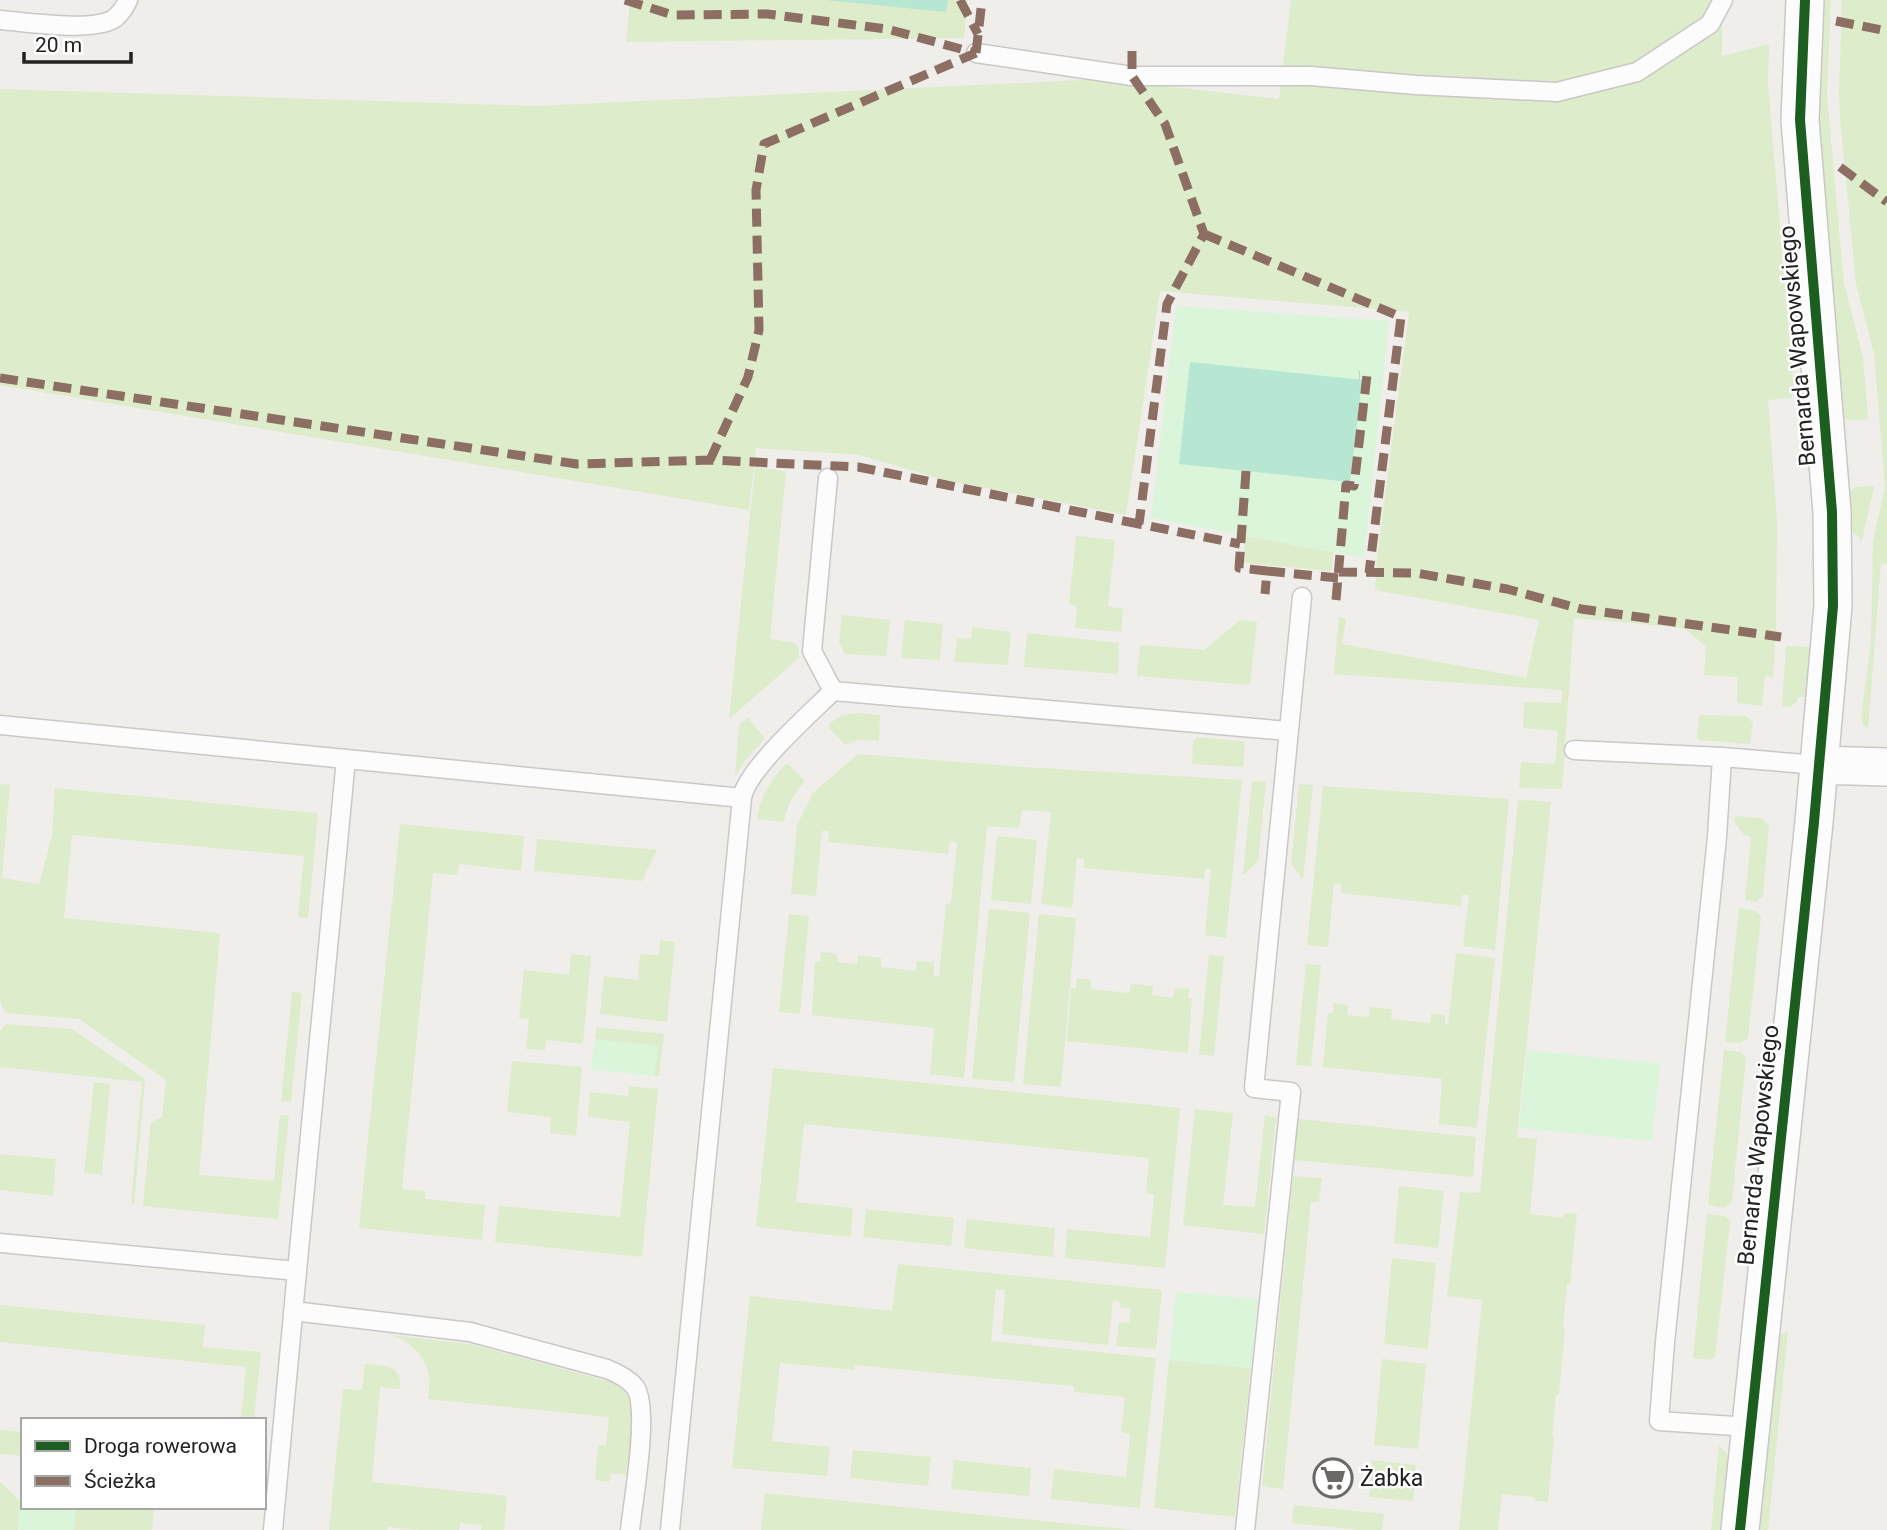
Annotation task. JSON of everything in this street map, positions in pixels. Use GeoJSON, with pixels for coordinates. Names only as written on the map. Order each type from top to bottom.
{"type":"FeatureCollection","features":[{"type":"Feature","properties":{"kind":"street","name":"Bernarda Wapowskiego"},"geometry":{"type":"LineString","coordinates":[[1740,1530],[1811,849],[1833,606],[1832,512],[1800,120],[1805,0]]}},
{"type":"Feature","properties":{"kind":"street"},"geometry":{"type":"LineString","coordinates":[[1818,765],[1887,767]]}},
{"type":"Feature","properties":{"kind":"lane"},"geometry":{"type":"LineString","coordinates":[[0,20],[82,26],[98,24],[114,19],[128,0]]}},
{"type":"Feature","properties":{"kind":"lane"},"geometry":{"type":"LineString","coordinates":[[976,53],[1132,76],[1311,76],[1416,85],[1557,92],[1637,72],[1710,24],[1723,0]]}},
{"type":"Feature","properties":{"kind":"lane"},"geometry":{"type":"LineString","coordinates":[[828,478],[812,651],[833,691]]}},
{"type":"Feature","properties":{"kind":"lane"},"geometry":{"type":"LineString","coordinates":[[1245,1530],[1291,1092],[1254,1088],[1302,597]]}},
{"type":"Feature","properties":{"kind":"lane"},"geometry":{"type":"LineString","coordinates":[[833,691],[1288,731]]}},
{"type":"Feature","properties":{"kind":"lane"},"geometry":{"type":"LineString","coordinates":[[670,1530],[742,798],[748,779],[764,760],[833,691]]}},
{"type":"Feature","properties":{"kind":"lane"},"geometry":{"type":"LineString","coordinates":[[0,725],[742,798]]}},
{"type":"Feature","properties":{"kind":"lane"},"geometry":{"type":"LineString","coordinates":[[1574,750],[1818,765]]}},
{"type":"Feature","properties":{"kind":"lane"},"geometry":{"type":"LineString","coordinates":[[1722,757],[1717,837],[1659,1421],[1749,1427]]}},
{"type":"Feature","properties":{"kind":"lane"},"geometry":{"type":"LineString","coordinates":[[273,1530],[346,759]]}},
{"type":"Feature","properties":{"kind":"lane"},"geometry":{"type":"LineString","coordinates":[[0,1243],[297,1271]]}},
{"type":"Feature","properties":{"kind":"lane"},"geometry":{"type":"LineString","coordinates":[[293,1311],[470,1332],[607,1369],[622,1376],[636,1388],[641,1409],[630,1530]]}},
{"type":"Feature","properties":{"kind":"green space"},"geometry":{"type":"Polygon","coordinates":[[[630,0],[968,0],[964,38],[626,42],[630,0]]]}},
{"type":"Feature","properties":{"kind":"green space"},"geometry":{"type":"Polygon","coordinates":[[[825,0],[948,0],[946,12],[825,0]]]}},
{"type":"Feature","properties":{"kind":"green space"},"geometry":{"type":"Polygon","coordinates":[[[1291,0],[1722,0],[1722,56],[1769,44],[1768,84],[1794,392],[1791,398],[1768,400],[1777,522],[1776,628],[1773,678],[1765,675],[1762,706],[1737,703],[1737,677],[1704,675],[1706,646],[1683,628],[1574,618],[1562,789],[1519,788],[1521,762],[1555,764],[1558,731],[1523,728],[1524,702],[1562,703],[1562,690],[1334,674],[1339,616],[1346,619],[1342,644],[1526,678],[1539,620],[1375,590],[1409,312],[1160,291],[1126,515],[944,480],[860,455],[756,448],[749,510],[0,385],[0,89],[537,106],[1104,79],[1279,99],[1291,0]]]}},
{"type":"Feature","properties":{"kind":"green space"},"geometry":{"type":"Polygon","coordinates":[[[1823,0],[1831,0],[1827,95],[1844,284],[1863,357],[1868,419],[1850,420],[1841,415],[1817,112],[1823,0]]]}},
{"type":"Feature","properties":{"kind":"green space"},"geometry":{"type":"Polygon","coordinates":[[[1842,0],[1887,0],[1887,564],[1881,564],[1868,728],[1861,719],[1871,639],[1873,541],[1885,487],[1874,354],[1856,284],[1840,118],[1842,0]]]}},
{"type":"Feature","properties":{"kind":"green space"},"geometry":{"type":"Polygon","coordinates":[[[1176,306],[1389,321],[1364,558],[1151,518],[1176,306]]]}},
{"type":"Feature","properties":{"kind":"green space"},"geometry":{"type":"Polygon","coordinates":[[[1190,362],[1362,380],[1350,482],[1179,464],[1190,362]]]}},
{"type":"Feature","properties":{"kind":"green space"},"geometry":{"type":"Polygon","coordinates":[[[755,467],[786,471],[770,639],[795,643],[799,658],[729,719],[755,467]]]}},
{"type":"Feature","properties":{"kind":"green space"},"geometry":{"type":"Polygon","coordinates":[[[1873,486],[1862,541],[1849,528],[1848,493],[1855,487],[1873,486]]]}},
{"type":"Feature","properties":{"kind":"green space"},"geometry":{"type":"Polygon","coordinates":[[[1076,536],[1115,540],[1108,607],[1123,608],[1121,632],[1075,628],[1077,606],[1069,604],[1076,536]]]}},
{"type":"Feature","properties":{"kind":"green space"},"geometry":{"type":"Polygon","coordinates":[[[1245,536],[1333,552],[1332,571],[1243,563],[1245,536]]]}},
{"type":"Feature","properties":{"kind":"green space"},"geometry":{"type":"Polygon","coordinates":[[[842,615],[890,620],[886,656],[845,654],[839,642],[842,615]]]}},
{"type":"Feature","properties":{"kind":"green space"},"geometry":{"type":"Polygon","coordinates":[[[905,620],[943,624],[940,660],[901,658],[905,620]]]}},
{"type":"Feature","properties":{"kind":"green space"},"geometry":{"type":"Polygon","coordinates":[[[1240,620],[1257,622],[1250,685],[1137,676],[1140,645],[1204,650],[1240,620]]]}},
{"type":"Feature","properties":{"kind":"green space"},"geometry":{"type":"Polygon","coordinates":[[[972,627],[1011,632],[1008,665],[954,662],[957,638],[971,639],[972,627]]]}},
{"type":"Feature","properties":{"kind":"green space"},"geometry":{"type":"Polygon","coordinates":[[[1027,633],[1119,643],[1118,674],[1024,667],[1027,633]]]}},
{"type":"Feature","properties":{"kind":"green space"},"geometry":{"type":"Polygon","coordinates":[[[1786,646],[1812,647],[1809,697],[1798,697],[1797,702],[1790,707],[1782,706],[1786,646]]]}},
{"type":"Feature","properties":{"kind":"green space"},"geometry":{"type":"Polygon","coordinates":[[[842,715],[880,715],[879,741],[857,740],[845,745],[829,728],[830,723],[842,715]]]}},
{"type":"Feature","properties":{"kind":"green space"},"geometry":{"type":"Polygon","coordinates":[[[1699,715],[1746,716],[1753,723],[1750,744],[1699,740],[1699,715]]]}},
{"type":"Feature","properties":{"kind":"green space"},"geometry":{"type":"Polygon","coordinates":[[[748,718],[764,737],[735,777],[739,725],[748,718]]]}},
{"type":"Feature","properties":{"kind":"green space"},"geometry":{"type":"Polygon","coordinates":[[[1198,737],[1245,742],[1243,767],[1192,764],[1193,741],[1198,737]]]}},
{"type":"Feature","properties":{"kind":"green space"},"geometry":{"type":"Polygon","coordinates":[[[858,754],[1242,780],[1226,938],[1205,935],[1211,869],[1205,869],[1204,879],[1084,868],[1084,859],[1077,858],[1072,908],[1041,904],[1051,812],[1022,810],[1019,828],[987,826],[964,1078],[930,1074],[934,1028],[812,1015],[815,962],[820,962],[821,952],[837,954],[837,962],[857,964],[858,955],[881,958],[881,967],[916,971],[917,961],[934,962],[934,976],[939,976],[946,904],[951,903],[957,843],[952,841],[949,844],[948,854],[828,842],[829,831],[822,831],[816,896],[791,894],[797,825],[813,793],[858,754]]]}},
{"type":"Feature","properties":{"kind":"green space"},"geometry":{"type":"Polygon","coordinates":[[[785,764],[805,781],[791,800],[784,822],[757,819],[767,789],[785,764]]]}},
{"type":"Feature","properties":{"kind":"green space"},"geometry":{"type":"Polygon","coordinates":[[[1252,781],[1266,782],[1258,862],[1243,875],[1252,781]]]}},
{"type":"Feature","properties":{"kind":"green space"},"geometry":{"type":"Polygon","coordinates":[[[0,784],[10,785],[2,878],[39,884],[52,836],[55,788],[318,815],[308,918],[298,917],[304,856],[72,835],[64,918],[220,933],[199,1175],[274,1181],[280,1115],[289,1116],[278,1219],[143,1206],[151,1122],[162,1117],[166,1080],[79,1019],[5,1013],[0,1001],[0,784]]]}},
{"type":"Feature","properties":{"kind":"green space"},"geometry":{"type":"Polygon","coordinates":[[[1299,784],[1313,785],[1303,880],[1291,863],[1299,784]]]}},
{"type":"Feature","properties":{"kind":"green space"},"geometry":{"type":"Polygon","coordinates":[[[1323,786],[1509,799],[1495,950],[1463,946],[1469,895],[1462,895],[1461,906],[1341,893],[1341,884],[1334,883],[1328,947],[1307,945],[1323,786]]]}},
{"type":"Feature","properties":{"kind":"green space"},"geometry":{"type":"Polygon","coordinates":[[[1518,800],[1551,802],[1517,1137],[1537,1139],[1530,1214],[1563,1218],[1564,1213],[1577,1214],[1570,1284],[1567,1284],[1548,1502],[1535,1501],[1534,1497],[1502,1494],[1498,1530],[1459,1530],[1482,1300],[1447,1296],[1460,1192],[1480,1193],[1518,800]]]}},
{"type":"Feature","properties":{"kind":"green space"},"geometry":{"type":"Polygon","coordinates":[[[1735,816],[1762,818],[1769,826],[1763,896],[1756,902],[1745,900],[1751,837],[1744,835],[1734,821],[1735,816]]]}},
{"type":"Feature","properties":{"kind":"green space"},"geometry":{"type":"Polygon","coordinates":[[[400,824],[524,836],[521,871],[459,864],[457,875],[433,873],[402,1189],[425,1191],[425,1199],[485,1205],[482,1240],[359,1228],[400,824]]]}},
{"type":"Feature","properties":{"kind":"green space"},"geometry":{"type":"Polygon","coordinates":[[[997,836],[1037,840],[1031,904],[991,900],[997,836]]]}},
{"type":"Feature","properties":{"kind":"green space"},"geometry":{"type":"Polygon","coordinates":[[[537,839],[657,850],[642,881],[534,871],[537,839]]]}},
{"type":"Feature","properties":{"kind":"green space"},"geometry":{"type":"Polygon","coordinates":[[[1739,908],[1756,911],[1761,917],[1748,1038],[1740,1043],[1725,1042],[1739,908]]]}},
{"type":"Feature","properties":{"kind":"green space"},"geometry":{"type":"Polygon","coordinates":[[[989,909],[1030,913],[1014,1082],[972,1079],[989,909]]]}},
{"type":"Feature","properties":{"kind":"green space"},"geometry":{"type":"Polygon","coordinates":[[[789,914],[809,916],[800,1014],[779,1012],[789,914]]]}},
{"type":"Feature","properties":{"kind":"green space"},"geometry":{"type":"Polygon","coordinates":[[[1039,914],[1076,918],[1061,1087],[1023,1084],[1039,914]]]}},
{"type":"Feature","properties":{"kind":"green space"},"geometry":{"type":"Polygon","coordinates":[[[660,940],[675,942],[667,1022],[600,1014],[604,976],[638,980],[640,954],[659,955],[660,940]]]}},
{"type":"Feature","properties":{"kind":"green space"},"geometry":{"type":"Polygon","coordinates":[[[1456,953],[1495,958],[1477,1128],[1439,1124],[1442,1079],[1323,1067],[1328,1013],[1333,1013],[1333,1003],[1348,1005],[1347,1015],[1369,1017],[1370,1007],[1392,1009],[1391,1019],[1430,1023],[1431,1014],[1445,1015],[1445,1024],[1448,1025],[1456,953]]]}},
{"type":"Feature","properties":{"kind":"green space"},"geometry":{"type":"Polygon","coordinates":[[[571,954],[591,956],[583,1044],[546,1040],[545,1050],[526,1049],[529,1019],[519,1018],[524,970],[569,975],[571,954]]]}},
{"type":"Feature","properties":{"kind":"green space"},"geometry":{"type":"Polygon","coordinates":[[[1209,955],[1224,956],[1214,1056],[1199,1054],[1209,955]]]}},
{"type":"Feature","properties":{"kind":"green space"},"geometry":{"type":"Polygon","coordinates":[[[1306,964],[1321,965],[1311,1066],[1296,1065],[1306,964]]]}},
{"type":"Feature","properties":{"kind":"green space"},"geometry":{"type":"Polygon","coordinates":[[[1077,978],[1091,980],[1091,989],[1129,993],[1131,984],[1153,986],[1152,995],[1173,998],[1175,988],[1189,989],[1188,999],[1192,999],[1188,1053],[1067,1041],[1071,988],[1076,988],[1077,978]]]}},
{"type":"Feature","properties":{"kind":"green space"},"geometry":{"type":"Polygon","coordinates":[[[292,992],[302,993],[291,1102],[281,1101],[292,992]]]}},
{"type":"Feature","properties":{"kind":"green space"},"geometry":{"type":"Polygon","coordinates":[[[6,1024],[72,1029],[145,1079],[134,1205],[131,1204],[142,1082],[0,1067],[0,1031],[6,1024]]]}},
{"type":"Feature","properties":{"kind":"green space"},"geometry":{"type":"Polygon","coordinates":[[[596,1027],[664,1034],[659,1076],[654,1076],[658,1046],[595,1039],[596,1027]]]}},
{"type":"Feature","properties":{"kind":"green space"},"geometry":{"type":"Polygon","coordinates":[[[595,1039],[658,1046],[654,1076],[591,1069],[595,1039]]]}},
{"type":"Feature","properties":{"kind":"green space"},"geometry":{"type":"Polygon","coordinates":[[[1527,1050],[1660,1064],[1652,1141],[1519,1128],[1527,1050]]]}},
{"type":"Feature","properties":{"kind":"green space"},"geometry":{"type":"Polygon","coordinates":[[[1724,1050],[1741,1052],[1746,1058],[1732,1202],[1724,1208],[1708,1205],[1724,1050]]]}},
{"type":"Feature","properties":{"kind":"green space"},"geometry":{"type":"Polygon","coordinates":[[[512,1061],[582,1067],[576,1136],[550,1133],[551,1117],[507,1112],[512,1061]]]}},
{"type":"Feature","properties":{"kind":"green space"},"geometry":{"type":"Polygon","coordinates":[[[773,1068],[1180,1108],[1165,1268],[1065,1258],[1067,1229],[1150,1237],[1154,1194],[1146,1193],[1149,1158],[804,1124],[796,1202],[853,1208],[851,1237],[756,1227],[773,1068]]]}},
{"type":"Feature","properties":{"kind":"green space"},"geometry":{"type":"Polygon","coordinates":[[[94,1082],[110,1084],[102,1175],[84,1173],[94,1082]]]}},
{"type":"Feature","properties":{"kind":"green space"},"geometry":{"type":"Polygon","coordinates":[[[629,1086],[658,1089],[642,1257],[495,1242],[499,1206],[620,1217],[630,1122],[588,1117],[590,1092],[628,1096],[629,1086]]]}},
{"type":"Feature","properties":{"kind":"green space"},"geometry":{"type":"Polygon","coordinates":[[[1195,1109],[1233,1113],[1223,1205],[1255,1207],[1265,1115],[1276,1118],[1264,1234],[1183,1225],[1195,1109]]]}},
{"type":"Feature","properties":{"kind":"green space"},"geometry":{"type":"Polygon","coordinates":[[[1298,1119],[1476,1137],[1473,1177],[1294,1160],[1298,1119]]]}},
{"type":"Feature","properties":{"kind":"green space"},"geometry":{"type":"Polygon","coordinates":[[[0,1154],[56,1159],[53,1196],[0,1190],[0,1154]]]}},
{"type":"Feature","properties":{"kind":"green space"},"geometry":{"type":"Polygon","coordinates":[[[1293,1176],[1322,1178],[1319,1202],[1311,1202],[1283,1489],[1262,1486],[1293,1176]]]}},
{"type":"Feature","properties":{"kind":"green space"},"geometry":{"type":"Polygon","coordinates":[[[1399,1186],[1444,1191],[1438,1248],[1394,1243],[1399,1186]]]}},
{"type":"Feature","properties":{"kind":"green space"},"geometry":{"type":"Polygon","coordinates":[[[866,1209],[954,1218],[951,1246],[863,1237],[866,1209]]]}},
{"type":"Feature","properties":{"kind":"green space"},"geometry":{"type":"Polygon","coordinates":[[[1707,1214],[1725,1216],[1730,1222],[1715,1357],[1710,1360],[1693,1358],[1707,1214]]]}},
{"type":"Feature","properties":{"kind":"green space"},"geometry":{"type":"Polygon","coordinates":[[[967,1219],[1055,1228],[1053,1257],[964,1248],[967,1219]]]}},
{"type":"Feature","properties":{"kind":"green space"},"geometry":{"type":"Polygon","coordinates":[[[1392,1258],[1436,1263],[1428,1349],[1384,1344],[1392,1258]]]}},
{"type":"Feature","properties":{"kind":"green space"},"geometry":{"type":"Polygon","coordinates":[[[898,1264],[1162,1290],[1156,1349],[1116,1346],[1119,1322],[1129,1323],[1131,1309],[1120,1307],[1121,1302],[1113,1300],[1108,1345],[1002,1334],[1005,1290],[996,1289],[991,1341],[1156,1358],[1140,1508],[1051,1499],[1054,1469],[1126,1477],[1130,1434],[1121,1432],[1125,1397],[1074,1392],[1074,1386],[855,1365],[855,1370],[780,1363],[772,1441],[830,1447],[827,1476],[732,1468],[750,1296],[892,1311],[898,1264]]]}},
{"type":"Feature","properties":{"kind":"green space"},"geometry":{"type":"Polygon","coordinates":[[[1176,1292],[1258,1299],[1251,1368],[1169,1360],[1176,1292]]]}},
{"type":"Feature","properties":{"kind":"green space"},"geometry":{"type":"Polygon","coordinates":[[[0,1305],[205,1325],[203,1347],[261,1352],[254,1418],[241,1418],[246,1367],[0,1342],[0,1305]]]}},
{"type":"Feature","properties":{"kind":"green space"},"geometry":{"type":"Polygon","coordinates":[[[1788,1331],[1768,1530],[1756,1530],[1775,1337],[1788,1331]]]}},
{"type":"Feature","properties":{"kind":"green space"},"geometry":{"type":"Polygon","coordinates":[[[390,1335],[471,1344],[614,1383],[624,1390],[631,1408],[626,1475],[611,1473],[609,1482],[595,1480],[598,1445],[606,1445],[609,1417],[428,1399],[429,1375],[420,1354],[403,1340],[390,1335]]]}},
{"type":"Feature","properties":{"kind":"green space"},"geometry":{"type":"Polygon","coordinates":[[[1382,1359],[1426,1364],[1418,1449],[1374,1445],[1382,1359]]]}},
{"type":"Feature","properties":{"kind":"green space"},"geometry":{"type":"Polygon","coordinates":[[[1169,1360],[1251,1368],[1235,1517],[1154,1508],[1169,1360]]]}},
{"type":"Feature","properties":{"kind":"green space"},"geometry":{"type":"Polygon","coordinates":[[[365,1364],[390,1368],[395,1371],[400,1381],[400,1389],[380,1387],[372,1482],[507,1496],[504,1530],[481,1530],[481,1525],[460,1523],[459,1530],[388,1527],[387,1530],[329,1530],[343,1389],[362,1390],[365,1364]]]}},
{"type":"Feature","properties":{"kind":"green space"},"geometry":{"type":"Polygon","coordinates":[[[0,1430],[21,1432],[21,1456],[0,1454],[0,1430]]]}},
{"type":"Feature","properties":{"kind":"green space"},"geometry":{"type":"Polygon","coordinates":[[[1719,1445],[1729,1460],[1723,1530],[1711,1530],[1719,1445]]]}},
{"type":"Feature","properties":{"kind":"green space"},"geometry":{"type":"Polygon","coordinates":[[[853,1450],[931,1457],[928,1486],[850,1478],[853,1450]]]}},
{"type":"Feature","properties":{"kind":"green space"},"geometry":{"type":"Polygon","coordinates":[[[954,1460],[1031,1468],[1029,1496],[951,1489],[954,1460]]]}},
{"type":"Feature","properties":{"kind":"green space"},"geometry":{"type":"Polygon","coordinates":[[[1372,1460],[1416,1465],[1413,1501],[1369,1497],[1372,1460]]]}},
{"type":"Feature","properties":{"kind":"green space"},"geometry":{"type":"Polygon","coordinates":[[[0,1482],[20,1501],[18,1530],[0,1530],[0,1482]]]}},
{"type":"Feature","properties":{"kind":"green space"},"geometry":{"type":"Polygon","coordinates":[[[20,1492],[21,1509],[76,1509],[74,1530],[18,1530],[20,1492]]]}},
{"type":"Feature","properties":{"kind":"green space"},"geometry":{"type":"Polygon","coordinates":[[[765,1493],[1133,1530],[761,1530],[765,1493]]]}},
{"type":"Feature","properties":{"kind":"green space"},"geometry":{"type":"Polygon","coordinates":[[[1294,1505],[1384,1514],[1382,1530],[1292,1523],[1294,1505]]]}},
{"type":"Feature","properties":{"kind":"green space"},"geometry":{"type":"Polygon","coordinates":[[[76,1509],[154,1509],[152,1530],[74,1530],[76,1509]]]}},
{"type":"Feature","properties":{"kind":"marked path"},"geometry":{"type":"LineString","coordinates":[[625,0],[673,15],[767,14],[887,29],[976,53]]}},
{"type":"Feature","properties":{"kind":"marked path"},"geometry":{"type":"LineString","coordinates":[[960,0],[978,34]]}},
{"type":"Feature","properties":{"kind":"marked path"},"geometry":{"type":"LineString","coordinates":[[976,53],[982,0]]}},
{"type":"Feature","properties":{"kind":"marked path"},"geometry":{"type":"LineString","coordinates":[[1836,21],[1887,31]]}},
{"type":"Feature","properties":{"kind":"marked path"},"geometry":{"type":"LineString","coordinates":[[1132,51],[1132,76],[1165,124],[1204,234],[1167,304],[1139,524],[1240,544]]}},
{"type":"Feature","properties":{"kind":"marked path"},"geometry":{"type":"LineString","coordinates":[[710,460],[748,377],[759,330],[756,190],[764,144],[976,53]]}},
{"type":"Feature","properties":{"kind":"marked path"},"geometry":{"type":"LineString","coordinates":[[1840,167],[1887,202]]}},
{"type":"Feature","properties":{"kind":"marked path"},"geometry":{"type":"LineString","coordinates":[[1204,234],[1401,317],[1369,573]]}},
{"type":"Feature","properties":{"kind":"marked path"},"geometry":{"type":"LineString","coordinates":[[1336,600],[1346,485],[1354,486],[1367,375],[1359,375]]}},
{"type":"Feature","properties":{"kind":"marked path"},"geometry":{"type":"LineString","coordinates":[[0,378],[577,464],[710,460],[858,467],[1139,524]]}},
{"type":"Feature","properties":{"kind":"marked path"},"geometry":{"type":"LineString","coordinates":[[1246,471],[1239,568],[1267,571],[1265,594]]}},
{"type":"Feature","properties":{"kind":"marked path"},"geometry":{"type":"LineString","coordinates":[[1267,571],[1338,578]]}},
{"type":"Feature","properties":{"kind":"marked path"},"geometry":{"type":"LineString","coordinates":[[1339,572],[1416,573],[1507,589],[1581,609],[1781,637]]}},
{"type":"Feature","properties":{"kind":"cycle path"},"geometry":{"type":"LineString","coordinates":[[1740,1530],[1814,822],[1833,606],[1832,512],[1800,120],[1805,0]]}},
{"type":"Feature","properties":{"kind":"place","name":"Żabka"},"geometry":{"type":"Point","coordinates":[1333,1478]}}]}
